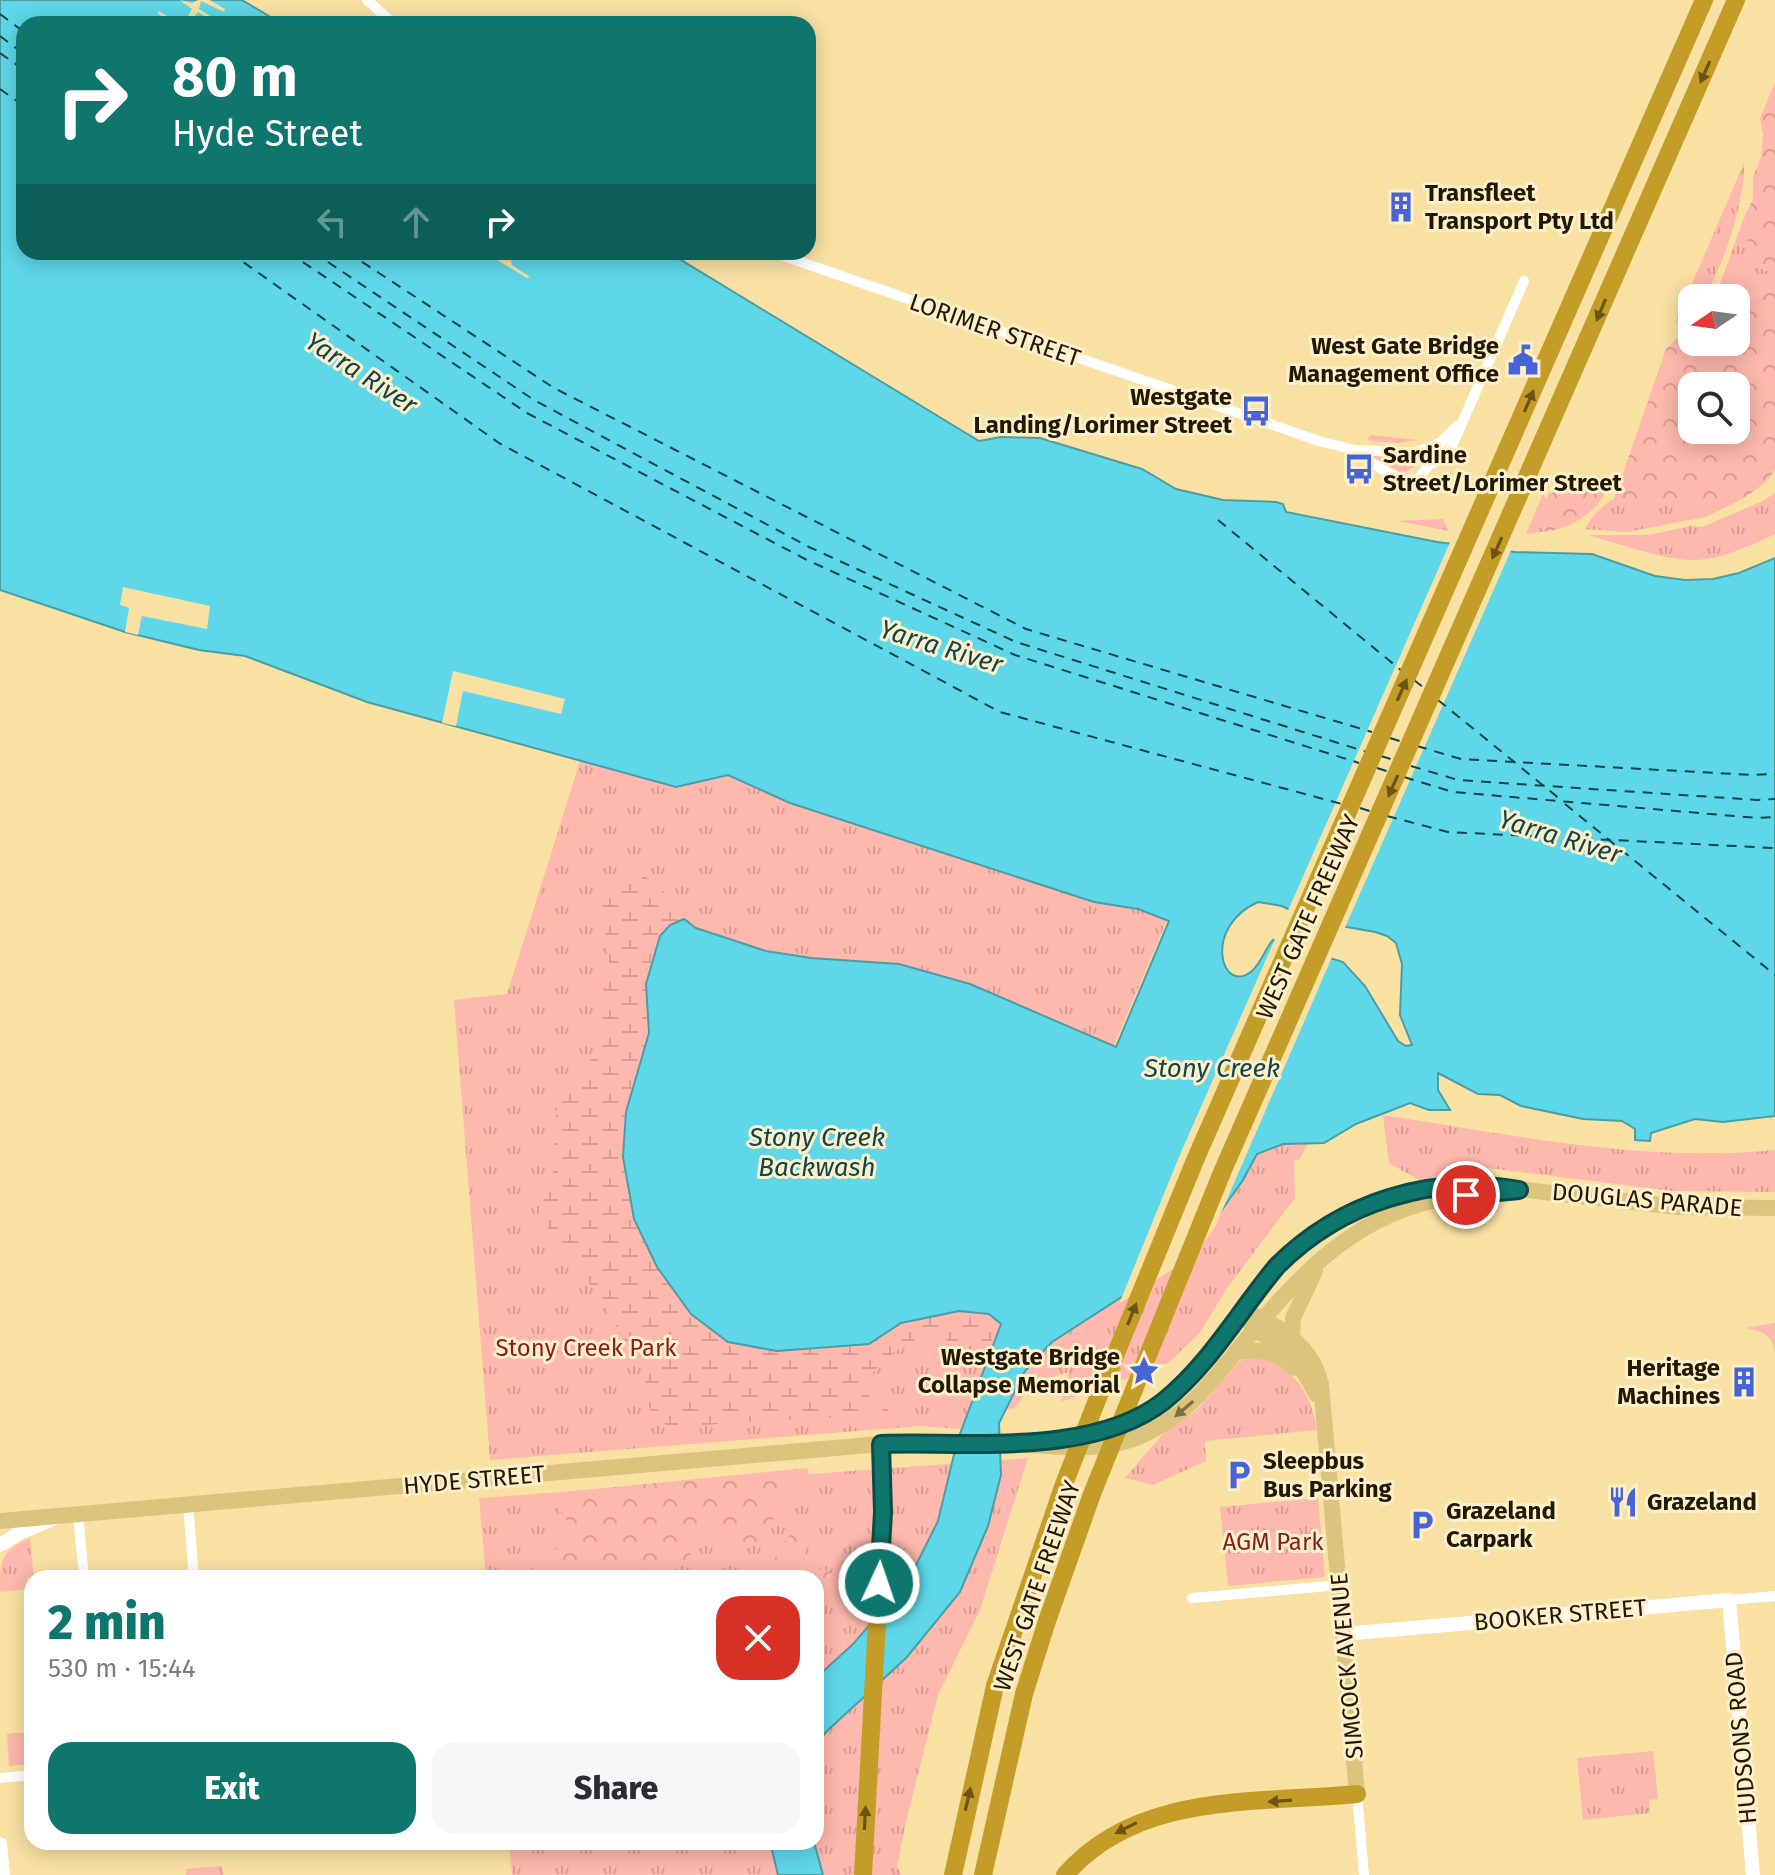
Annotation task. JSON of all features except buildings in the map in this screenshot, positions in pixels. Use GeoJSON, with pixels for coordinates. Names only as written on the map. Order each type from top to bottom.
{"type":"FeatureCollection","features":[{"type":"Feature","properties":{"kind":"highway","name":"WEST GATE FREEWAY"},"geometry":{"type":"LineString","coordinates":[[953,1875],[1000,1671],[1064,1484],[1103,1385],[1196,1158],[1704,0]]}},
{"type":"Feature","properties":{"kind":"highway","name":"WEST GATE FREEWAY"},"geometry":{"type":"LineString","coordinates":[[983,1875],[1033,1665],[1092,1494],[1136,1384],[1223,1170],[1736,0]]}},
{"type":"Feature","properties":{"kind":"highway"},"geometry":{"type":"LineString","coordinates":[[863,1875],[883,1512],[881,1444]]}},
{"type":"Feature","properties":{"kind":"highway"},"geometry":{"type":"LineString","coordinates":[[1065,1875],[1086,1854],[1110,1837],[1160,1814],[1209,1806],[1357,1794]]}},
{"type":"Feature","properties":{"kind":"main road","name":"DOUGLAS PARADE"},"geometry":{"type":"LineString","coordinates":[[1010,1444],[1099,1431],[1150,1410],[1189,1378],[1293,1250],[1328,1225],[1360,1209],[1411,1191],[1480,1184],[1678,1207],[1775,1208]]}},
{"type":"Feature","properties":{"kind":"main road","name":"DOUGLAS PARADE"},"geometry":{"type":"LineString","coordinates":[[949,1444],[1059,1448],[1097,1446],[1121,1443],[1147,1433],[1186,1408],[1212,1383],[1308,1269],[1338,1245],[1371,1224],[1416,1205],[1466,1195],[1519,1190]]}},
{"type":"Feature","properties":{"kind":"main road"},"geometry":{"type":"LineString","coordinates":[[1292,1336],[1292,1323],[1306,1286],[1317,1268],[1338,1245]]}},
{"type":"Feature","properties":{"kind":"main road"},"geometry":{"type":"LineString","coordinates":[[1242,1311],[1259,1324]]}},
{"type":"Feature","properties":{"kind":"main road","name":"SIMCOCK AVENUE"},"geometry":{"type":"LineString","coordinates":[[1259,1324],[1292,1336],[1315,1367],[1322,1404],[1340,1585],[1357,1794]]}},
{"type":"Feature","properties":{"kind":"main road","name":"SIMCOCK AVENUE"},"geometry":{"type":"LineString","coordinates":[[1259,1324],[1294,1355],[1322,1404]]}},
{"type":"Feature","properties":{"kind":"main road"},"geometry":{"type":"LineString","coordinates":[[1236,1352],[1255,1350],[1281,1358],[1322,1404]]}},
{"type":"Feature","properties":{"kind":"main road","name":"HYDE STREET"},"geometry":{"type":"LineString","coordinates":[[0,1521],[881,1444],[949,1444]]}},
{"type":"Feature","properties":{"kind":"street"},"geometry":{"type":"LineString","coordinates":[[367,0],[385,16]]}},
{"type":"Feature","properties":{"kind":"street","name":"LORIMER STREET"},"geometry":{"type":"LineString","coordinates":[[795,260],[1235,413],[1355,450],[1415,452]]}},
{"type":"Feature","properties":{"kind":"street"},"geometry":{"type":"LineString","coordinates":[[1415,452],[1425,457],[1429,465],[1448,453],[1524,281]]}},
{"type":"Feature","properties":{"kind":"street"},"geometry":{"type":"LineString","coordinates":[[1415,452],[1440,443],[1462,421]]}},
{"type":"Feature","properties":{"kind":"street","name":"LORIMER STREET"},"geometry":{"type":"LineString","coordinates":[[1355,450],[1407,480],[1418,479],[1429,465]]}},
{"type":"Feature","properties":{"kind":"street"},"geometry":{"type":"LineString","coordinates":[[188,1505],[193,1570]]}},
{"type":"Feature","properties":{"kind":"street"},"geometry":{"type":"LineString","coordinates":[[0,1545],[19,1533],[70,1515],[82,1570]]}},
{"type":"Feature","properties":{"kind":"street"},"geometry":{"type":"LineString","coordinates":[[1192,1598],[1340,1585]]}},
{"type":"Feature","properties":{"kind":"street","name":"BOOKER STREET"},"geometry":{"type":"LineString","coordinates":[[1344,1634],[1775,1596]]}},
{"type":"Feature","properties":{"kind":"street","name":"HUDSONS ROAD"},"geometry":{"type":"LineString","coordinates":[[1729,1600],[1753,1875]]}},
{"type":"Feature","properties":{"kind":"street"},"geometry":{"type":"LineString","coordinates":[[0,1778],[24,1776]]}},
{"type":"Feature","properties":{"kind":"street","name":"SIMCOCK AVENUE"},"geometry":{"type":"LineString","coordinates":[[1357,1794],[1364,1875]]}},
{"type":"Feature","properties":{"kind":"street"},"geometry":{"type":"LineString","coordinates":[[0,1844],[3,1875]]}},
{"type":"Feature","properties":{"kind":"green space"},"geometry":{"type":"Polygon","coordinates":[[[1775,83],[1775,269],[1767,271],[1756,267],[1749,258],[1745,215],[1753,199],[1753,177],[1761,157],[1763,135],[1760,118],[1775,83]]]}},
{"type":"Feature","properties":{"kind":"green space"},"geometry":{"type":"Polygon","coordinates":[[[1744,163],[1737,213],[1718,270],[1712,284],[1692,284],[1744,163]]]}},
{"type":"Feature","properties":{"kind":"green space"},"geometry":{"type":"Polygon","coordinates":[[[1745,215],[1749,258],[1767,271],[1775,269],[1775,291],[1764,288],[1750,298],[1750,284],[1720,284],[1745,215]]]}},
{"type":"Feature","properties":{"kind":"green space"},"geometry":{"type":"Polygon","coordinates":[[[1764,288],[1775,291],[1775,470],[1753,492],[1706,517],[1702,510],[1667,502],[1614,499],[1666,349],[1678,337],[1678,356],[1750,356],[1750,298],[1764,288]]]}},
{"type":"Feature","properties":{"kind":"green space"},"geometry":{"type":"Polygon","coordinates":[[[1371,435],[1418,440],[1398,443],[1370,441],[1371,435]]]}},
{"type":"Feature","properties":{"kind":"green space"},"geometry":{"type":"Polygon","coordinates":[[[1370,455],[1414,460],[1416,465],[1403,474],[1370,455]]]}},
{"type":"Feature","properties":{"kind":"green space"},"geometry":{"type":"Polygon","coordinates":[[[1602,476],[1605,486],[1598,504],[1568,525],[1549,531],[1545,527],[1542,514],[1548,494],[1602,476]]]}},
{"type":"Feature","properties":{"kind":"green space"},"geometry":{"type":"Polygon","coordinates":[[[1775,493],[1775,534],[1718,557],[1698,560],[1673,558],[1588,535],[1649,535],[1691,526],[1702,527],[1775,493]]]}},
{"type":"Feature","properties":{"kind":"green space"},"geometry":{"type":"Polygon","coordinates":[[[1543,494],[1547,500],[1543,508],[1543,527],[1549,531],[1526,534],[1543,494]]]}},
{"type":"Feature","properties":{"kind":"green space"},"geometry":{"type":"Polygon","coordinates":[[[1614,499],[1667,502],[1703,510],[1706,517],[1627,532],[1585,529],[1597,512],[1614,499]]]}},
{"type":"Feature","properties":{"kind":"green space"},"geometry":{"type":"Polygon","coordinates":[[[1443,519],[1449,531],[1398,521],[1443,519]]]}},
{"type":"Feature","properties":{"kind":"green space","name":"Stony Creek Park"},"geometry":{"type":"Polygon","coordinates":[[[580,761],[676,787],[728,775],[790,803],[1094,902],[1138,909],[1167,920],[1112,1050],[811,958],[728,940],[684,919],[777,1351],[869,1344],[989,1314],[1000,1324],[961,1429],[920,1426],[490,1460],[454,1000],[507,994],[580,761]]]}},
{"type":"Feature","properties":{"kind":"green space"},"geometry":{"type":"Polygon","coordinates":[[[630,873],[656,883],[684,919],[670,925],[646,984],[649,1033],[623,1157],[634,1219],[657,1267],[777,1351],[869,1344],[901,1323],[959,1311],[989,1314],[1000,1324],[988,1348],[967,1362],[948,1341],[934,1336],[910,1342],[886,1359],[863,1388],[872,1400],[887,1408],[889,1411],[885,1414],[670,1427],[657,1418],[648,1406],[644,1392],[647,1375],[602,1301],[540,1215],[555,1162],[558,1107],[585,1073],[599,1024],[609,957],[602,905],[615,883],[630,873]]]}},
{"type":"Feature","properties":{"kind":"green space"},"geometry":{"type":"Polygon","coordinates":[[[1383,1115],[1628,1150],[1726,1153],[1775,1150],[1775,1192],[1672,1191],[1488,1168],[1419,1180],[1389,1163],[1383,1115]]]}},
{"type":"Feature","properties":{"kind":"green space"},"geometry":{"type":"Polygon","coordinates":[[[1309,1141],[1300,1159],[1294,1161],[1295,1198],[1227,1288],[1199,1334],[1168,1363],[1061,1402],[1069,1372],[1034,1383],[1014,1408],[1005,1409],[1025,1371],[1052,1342],[1114,1301],[1243,1180],[1257,1154],[1283,1144],[1309,1141]]]}},
{"type":"Feature","properties":{"kind":"green space"},"geometry":{"type":"Polygon","coordinates":[[[1775,1323],[1775,1354],[1766,1335],[1746,1328],[1775,1323]]]}},
{"type":"Feature","properties":{"kind":"green space"},"geometry":{"type":"Polygon","coordinates":[[[1250,1355],[1276,1365],[1296,1380],[1310,1402],[1317,1430],[1205,1441],[1206,1461],[1153,1485],[1125,1478],[1162,1435],[1198,1409],[1239,1362],[1250,1355]]]}},
{"type":"Feature","properties":{"kind":"green space"},"geometry":{"type":"Polygon","coordinates":[[[1028,1458],[980,1610],[938,1695],[897,1867],[902,1875],[512,1875],[510,1850],[824,1850],[824,1570],[485,1570],[479,1498],[1028,1458]]]}},
{"type":"Feature","properties":{"kind":"green space"},"geometry":{"type":"Polygon","coordinates":[[[808,1468],[808,1474],[782,1497],[771,1527],[762,1539],[744,1546],[730,1542],[711,1523],[699,1527],[690,1556],[674,1570],[661,1570],[626,1557],[642,1570],[534,1570],[534,1562],[557,1549],[575,1533],[553,1493],[808,1468]]]}},
{"type":"Feature","properties":{"kind":"green space","name":"AGM Park"},"geometry":{"type":"Polygon","coordinates":[[[1318,1498],[1325,1577],[1228,1586],[1220,1507],[1318,1498]]]}},
{"type":"Feature","properties":{"kind":"green space"},"geometry":{"type":"Polygon","coordinates":[[[804,1528],[811,1533],[803,1559],[808,1567],[822,1570],[769,1570],[784,1541],[804,1528]]]}},
{"type":"Feature","properties":{"kind":"green space"},"geometry":{"type":"Polygon","coordinates":[[[30,1538],[33,1570],[24,1570],[24,1590],[0,1592],[2,1564],[13,1548],[30,1538]]]}},
{"type":"Feature","properties":{"kind":"green space"},"geometry":{"type":"Polygon","coordinates":[[[824,1570],[832,1572],[835,1583],[824,1596],[824,1570]]]}},
{"type":"Feature","properties":{"kind":"green space"},"geometry":{"type":"Polygon","coordinates":[[[24,1733],[24,1765],[9,1766],[7,1734],[24,1733]]]}},
{"type":"Feature","properties":{"kind":"green space"},"geometry":{"type":"Polygon","coordinates":[[[1653,1751],[1658,1799],[1649,1800],[1650,1813],[1583,1820],[1577,1758],[1653,1751]]]}},
{"type":"Feature","properties":{"kind":"green space"},"geometry":{"type":"Polygon","coordinates":[[[222,1866],[223,1875],[186,1875],[186,1869],[222,1866]]]}},
{"type":"Feature","properties":{"kind":"water"},"geometry":{"type":"Polygon","coordinates":[[[0,0],[242,0],[269,16],[16,16],[16,260],[681,260],[979,441],[1001,437],[1040,438],[1142,469],[1176,489],[1223,500],[1276,502],[1283,504],[1286,512],[1437,542],[1515,552],[1592,554],[1655,576],[1685,580],[1713,579],[1739,573],[1775,558],[1775,1116],[1723,1122],[1695,1119],[1651,1133],[1650,1141],[1635,1140],[1635,1129],[1622,1121],[1583,1119],[1521,1106],[1500,1095],[1478,1094],[1438,1073],[1438,1090],[1450,1110],[1429,1110],[1410,1103],[1356,1124],[1324,1143],[1283,1144],[1257,1154],[1243,1180],[1193,1251],[1052,1342],[1025,1371],[999,1423],[1001,1475],[988,1526],[960,1592],[907,1657],[824,1735],[824,1671],[853,1644],[907,1583],[938,1521],[957,1442],[1001,1324],[989,1314],[959,1311],[901,1323],[869,1344],[777,1351],[728,1342],[691,1314],[657,1267],[634,1219],[623,1157],[626,1112],[649,1033],[646,984],[660,936],[670,925],[684,919],[696,928],[766,951],[811,958],[899,964],[970,984],[1116,1047],[1169,921],[1138,909],[1094,902],[790,803],[728,775],[676,787],[367,702],[245,656],[199,650],[125,632],[0,590],[0,0]],[[1258,902],[1240,913],[1229,927],[1223,941],[1222,955],[1226,967],[1232,974],[1241,976],[1252,971],[1273,940],[1343,962],[1365,986],[1398,1041],[1406,1046],[1412,1045],[1400,1015],[1402,964],[1396,943],[1375,932],[1313,921],[1282,906],[1258,902]]]}},
{"type":"Feature","properties":{"kind":"water"},"geometry":{"type":"Polygon","coordinates":[[[772,1850],[816,1850],[823,1875],[778,1875],[772,1850]]]}},
{"type":"Feature","properties":{"kind":"pier"},"geometry":{"type":"Polygon","coordinates":[[[180,0],[192,3],[198,0],[210,0],[225,9],[224,12],[201,1],[199,9],[210,16],[198,12],[195,16],[188,16],[192,9],[180,0]]]}},
{"type":"Feature","properties":{"kind":"pier"},"geometry":{"type":"Polygon","coordinates":[[[497,260],[512,260],[512,265],[530,277],[497,260]]]}},
{"type":"Feature","properties":{"kind":"pier"},"geometry":{"type":"Polygon","coordinates":[[[1451,540],[1512,548],[1344,930],[1312,924],[1287,913],[1451,540]]]}},
{"type":"Feature","properties":{"kind":"pier"},"geometry":{"type":"Polygon","coordinates":[[[123,587],[210,606],[207,629],[142,616],[138,635],[125,632],[129,608],[120,605],[123,587]]]}},
{"type":"Feature","properties":{"kind":"pier"},"geometry":{"type":"Polygon","coordinates":[[[453,671],[565,699],[561,714],[463,691],[456,726],[442,723],[453,671]]]}},
{"type":"Feature","properties":{"kind":"pier"},"geometry":{"type":"Polygon","coordinates":[[[1276,937],[1333,955],[1215,1227],[1196,1254],[1119,1304],[1181,1152],[1276,937]]]}},
{"type":"Feature","properties":{"kind":"ferry route"},"geometry":{"type":"LineString","coordinates":[[0,14],[16,26]]}},
{"type":"Feature","properties":{"kind":"ferry route"},"geometry":{"type":"LineString","coordinates":[[0,36],[16,48]]}},
{"type":"Feature","properties":{"kind":"ferry route"},"geometry":{"type":"LineString","coordinates":[[0,53],[16,64]]}},
{"type":"Feature","properties":{"kind":"ferry route"},"geometry":{"type":"LineString","coordinates":[[0,89],[16,100]]}},
{"type":"Feature","properties":{"kind":"ferry route"},"geometry":{"type":"LineString","coordinates":[[240,260],[499,443],[1000,712],[1342,804]]}},
{"type":"Feature","properties":{"kind":"ferry route"},"geometry":{"type":"LineString","coordinates":[[300,260],[527,413],[805,559],[1015,655],[1359,763]]}},
{"type":"Feature","properties":{"kind":"ferry route"},"geometry":{"type":"LineString","coordinates":[[325,260],[534,400],[809,547],[1016,642],[1367,752]]}},
{"type":"Feature","properties":{"kind":"ferry route"},"geometry":{"type":"LineString","coordinates":[[359,260],[554,388],[1026,629],[1372,732]]}},
{"type":"Feature","properties":{"kind":"ferry route"},"geometry":{"type":"LineString","coordinates":[[1218,520],[1402,671]]}},
{"type":"Feature","properties":{"kind":"ferry route"},"geometry":{"type":"LineString","coordinates":[[1414,680],[1424,688]]}},
{"type":"Feature","properties":{"kind":"ferry route"},"geometry":{"type":"LineString","coordinates":[[1438,700],[1561,800]]}},
{"type":"Feature","properties":{"kind":"ferry route"},"geometry":{"type":"LineString","coordinates":[[1390,738],[1403,742]]}},
{"type":"Feature","properties":{"kind":"ferry route"},"geometry":{"type":"LineString","coordinates":[[1417,746],[1461,759],[1775,774]]}},
{"type":"Feature","properties":{"kind":"ferry route"},"geometry":{"type":"LineString","coordinates":[[1381,756],[1394,760]]}},
{"type":"Feature","properties":{"kind":"ferry route"},"geometry":{"type":"LineString","coordinates":[[1411,766],[1458,780],[1775,799]]}},
{"type":"Feature","properties":{"kind":"ferry route"},"geometry":{"type":"LineString","coordinates":[[1377,768],[1390,772]]}},
{"type":"Feature","properties":{"kind":"ferry route"},"geometry":{"type":"LineString","coordinates":[[1404,777],[1453,792],[1775,817]]}},
{"type":"Feature","properties":{"kind":"ferry route"},"geometry":{"type":"LineString","coordinates":[[1565,804],[1775,975]]}},
{"type":"Feature","properties":{"kind":"ferry route"},"geometry":{"type":"LineString","coordinates":[[1360,808],[1373,812]]}},
{"type":"Feature","properties":{"kind":"ferry route"},"geometry":{"type":"LineString","coordinates":[[1387,816],[1448,832],[1775,848]]}},
{"type":"Feature","properties":{"kind":"place","name":"Transfleet Transport Pty Ltd"},"geometry":{"type":"Point","coordinates":[1401,207]}},
{"type":"Feature","properties":{"kind":"place","name":"West Gate Bridge Management Office"},"geometry":{"type":"Point","coordinates":[1523,360]}},
{"type":"Feature","properties":{"kind":"place","name":"Westgate Landing/Lorimer Street"},"geometry":{"type":"Point","coordinates":[1256,411]}},
{"type":"Feature","properties":{"kind":"place","name":"Sardine Street/Lorimer Street"},"geometry":{"type":"Point","coordinates":[1359,469]}},
{"type":"Feature","properties":{"kind":"place","name":"Westgate Bridge Collapse Memorial"},"geometry":{"type":"Point","coordinates":[1144,1371]}},
{"type":"Feature","properties":{"kind":"place","name":"Heritage Machines"},"geometry":{"type":"Point","coordinates":[1744,1382]}},
{"type":"Feature","properties":{"kind":"place","name":"Sleepbus Bus Parking"},"geometry":{"type":"Point","coordinates":[1239,1475]}},
{"type":"Feature","properties":{"kind":"place","name":"Grazeland"},"geometry":{"type":"Point","coordinates":[1623,1502]}},
{"type":"Feature","properties":{"kind":"place","name":"Grazeland Carpark"},"geometry":{"type":"Point","coordinates":[1422,1525]}},
{"type":"Feature","properties":{"kind":"route"},"geometry":{"type":"LineString","coordinates":[[879,1583],[883,1512],[881,1444],[1017,1444],[1099,1431],[1139,1417],[1166,1400],[1189,1378],[1277,1266],[1293,1250],[1328,1225],[1378,1201],[1411,1191],[1480,1184],[1519,1190],[1466,1195]]}},
{"type":"Feature","properties":{"kind":"water label","name":"Yarra River"},"geometry":{"type":"Point","coordinates":[361,373]}},
{"type":"Feature","properties":{"kind":"water label","name":"Yarra River"},"geometry":{"type":"Point","coordinates":[941,647]}},
{"type":"Feature","properties":{"kind":"water label","name":"Yarra River"},"geometry":{"type":"Point","coordinates":[1560,837]}},
{"type":"Feature","properties":{"kind":"water label","name":"Stony Creek"},"geometry":{"type":"Point","coordinates":[1212,1068]}},
{"type":"Feature","properties":{"kind":"water label","name":"Stony Creek Backwash"},"geometry":{"type":"Point","coordinates":[817,1152]}}]}
